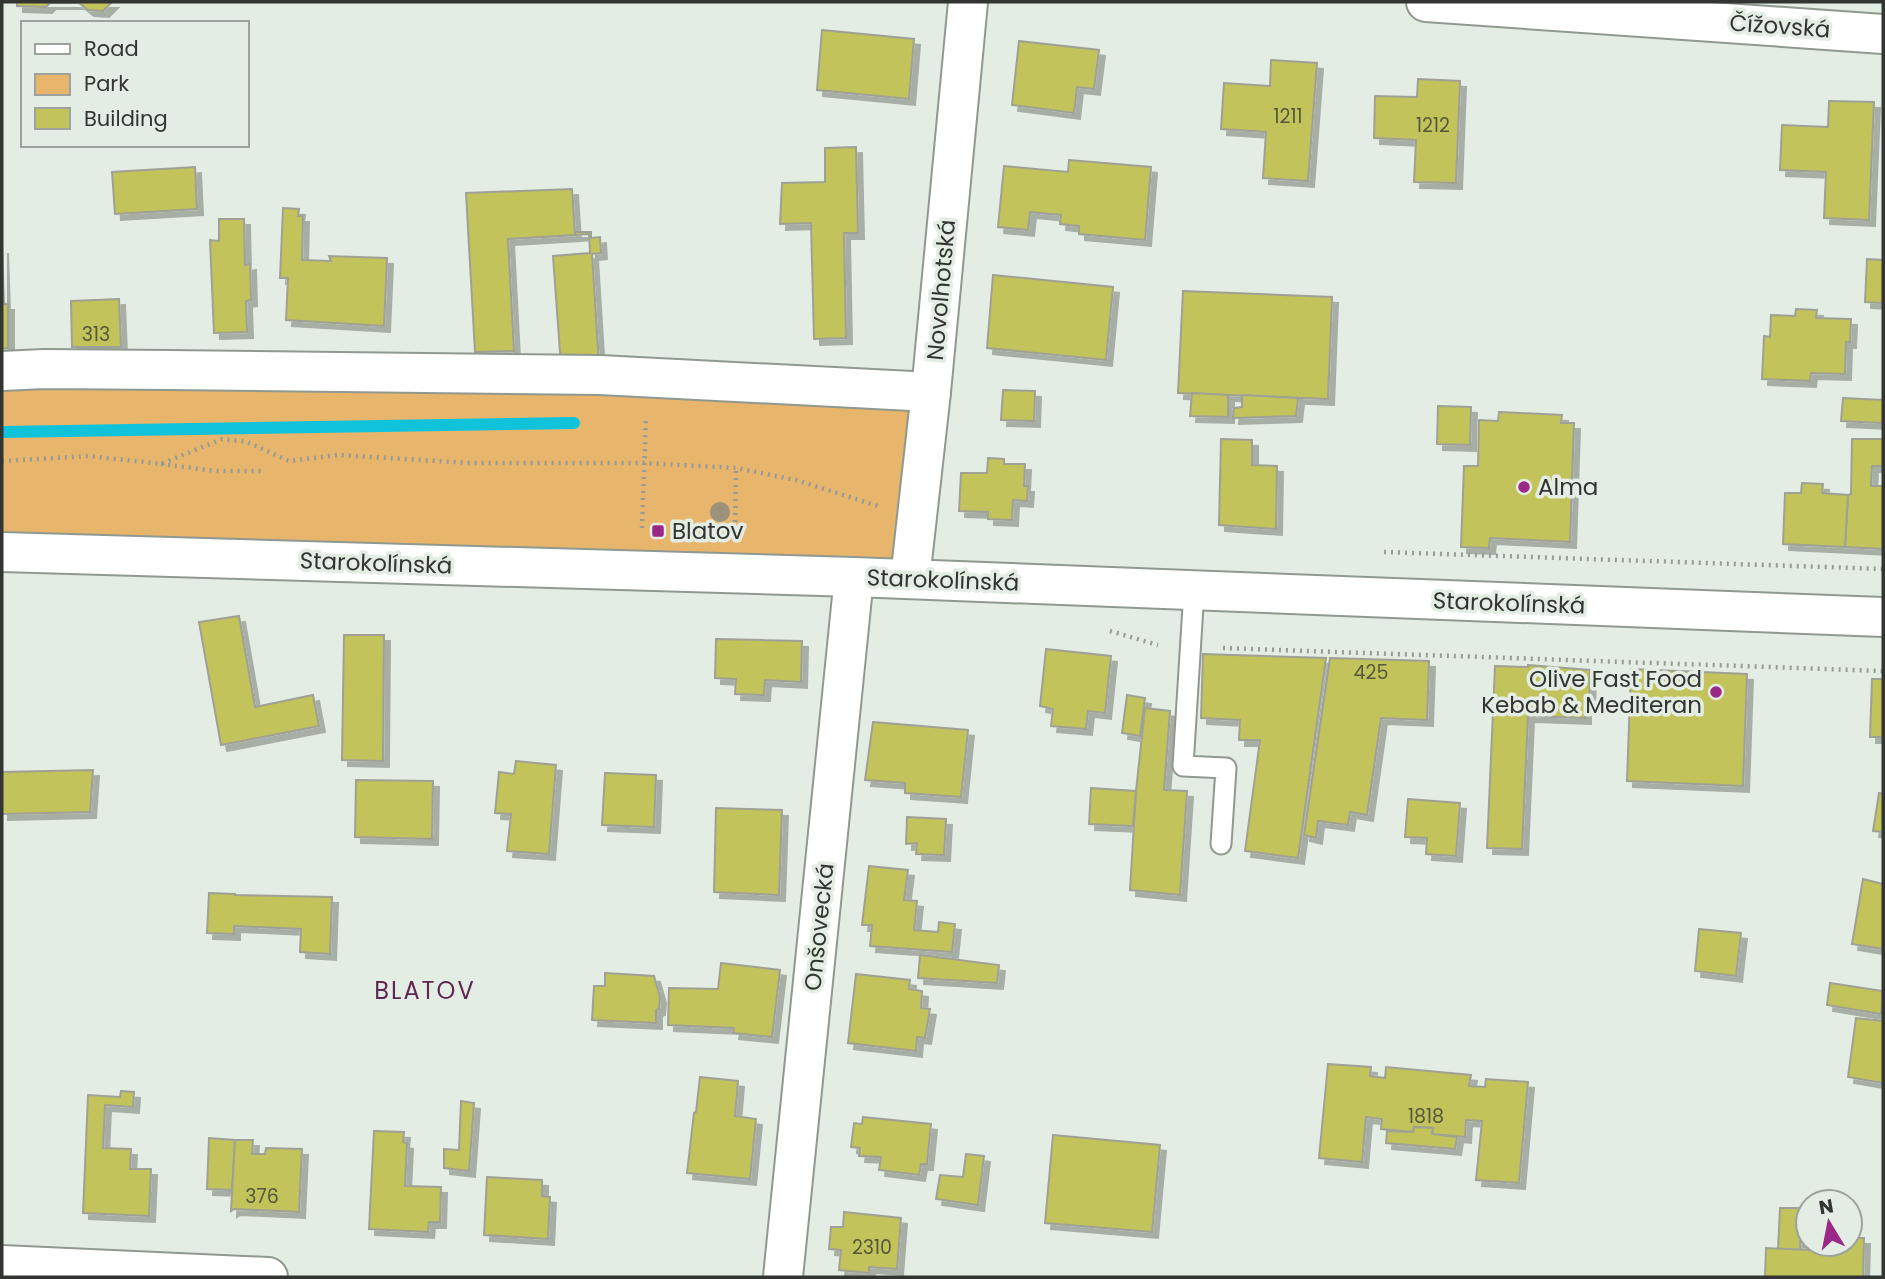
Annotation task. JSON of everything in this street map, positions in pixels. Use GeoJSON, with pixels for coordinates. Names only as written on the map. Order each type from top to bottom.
{"type":"FeatureCollection","features":[{"type":"Feature","properties":{"kind":"street","name":"Novolhotská"},"geometry":{"type":"LineString","coordinates":[[910,579],[931,392],[968,2]]}},
{"type":"Feature","properties":{"kind":"street","name":"Čížovská"},"geometry":{"type":"LineString","coordinates":[[1426,2],[1883,34]]}},
{"type":"Feature","properties":{"kind":"street"},"geometry":{"type":"LineString","coordinates":[[2,371],[44,369],[600,375],[931,392]]}},
{"type":"Feature","properties":{"kind":"street","name":"Starokolínská"},"geometry":{"type":"LineString","coordinates":[[2,552],[855,577],[1883,617]]}},
{"type":"Feature","properties":{"kind":"street","name":"Onšovecká"},"geometry":{"type":"LineString","coordinates":[[783,1277],[855,577]]}},
{"type":"Feature","properties":{"kind":"street"},"geometry":{"type":"LineString","coordinates":[[2,1265],[268,1277]]}},
{"type":"Feature","properties":{"kind":"lane"},"geometry":{"type":"LineString","coordinates":[[1194,590],[1183,766],[1226,768],[1221,844]]}},
{"type":"Feature","properties":{"kind":"path"},"geometry":{"type":"LineString","coordinates":[[161,464],[222,439],[247,442],[289,461],[339,455],[470,463],[644,463],[736,468],[796,480],[880,507]]}},
{"type":"Feature","properties":{"kind":"path"},"geometry":{"type":"LineString","coordinates":[[2,461],[89,456],[215,471],[265,471]]}},
{"type":"Feature","properties":{"kind":"path"},"geometry":{"type":"LineString","coordinates":[[642,528],[644,463]]}},
{"type":"Feature","properties":{"kind":"path"},"geometry":{"type":"LineString","coordinates":[[735,529],[736,468]]}},
{"type":"Feature","properties":{"kind":"path"},"geometry":{"type":"LineString","coordinates":[[1372,552],[1883,569]]}},
{"type":"Feature","properties":{"kind":"green space"},"geometry":{"type":"Polygon","coordinates":[[[2,375],[931,392],[910,579],[2,548],[2,375]]]}},
{"type":"Feature","properties":{"kind":"building"},"geometry":{"type":"Polygon","coordinates":[[[17,2],[112,2],[103,11],[88,10],[79,3],[50,3],[46,7],[17,6],[17,2]]]}},
{"type":"Feature","properties":{"kind":"building"},"geometry":{"type":"Polygon","coordinates":[[[822,30],[914,39],[909,99],[817,90],[822,30]]]}},
{"type":"Feature","properties":{"kind":"building"},"geometry":{"type":"Polygon","coordinates":[[[1019,41],[1099,50],[1094,89],[1077,87],[1074,113],[1012,105],[1019,41]]]}},
{"type":"Feature","properties":{"kind":"building"},"geometry":{"type":"Polygon","coordinates":[[[1271,60],[1317,63],[1308,181],[1263,178],[1266,132],[1221,129],[1224,83],[1270,86],[1271,60]]]}},
{"type":"Feature","properties":{"kind":"building"},"geometry":{"type":"Polygon","coordinates":[[[1418,79],[1460,81],[1456,183],[1414,182],[1416,140],[1374,138],[1375,96],[1417,97],[1418,79]]]}},
{"type":"Feature","properties":{"kind":"building"},"geometry":{"type":"Polygon","coordinates":[[[1829,101],[1874,102],[1869,220],[1824,218],[1826,172],[1780,170],[1782,125],[1828,127],[1829,101]]]}},
{"type":"Feature","properties":{"kind":"building"},"geometry":{"type":"Polygon","coordinates":[[[856,147],[858,233],[844,233],[846,338],[814,339],[811,223],[780,224],[782,183],[825,182],[825,148],[856,147]]]}},
{"type":"Feature","properties":{"kind":"building"},"geometry":{"type":"Polygon","coordinates":[[[1069,160],[1151,167],[1145,240],[1079,234],[1079,226],[1060,224],[1061,215],[1030,212],[1028,230],[998,227],[1004,166],[1068,172],[1069,160]]]}},
{"type":"Feature","properties":{"kind":"building"},"geometry":{"type":"Polygon","coordinates":[[[195,167],[197,209],[115,214],[112,172],[195,167]]]}},
{"type":"Feature","properties":{"kind":"building"},"geometry":{"type":"Polygon","coordinates":[[[572,189],[575,235],[508,239],[514,351],[475,352],[466,193],[572,189]]]}},
{"type":"Feature","properties":{"kind":"building"},"geometry":{"type":"Polygon","coordinates":[[[283,208],[299,209],[298,216],[303,216],[302,260],[331,261],[329,256],[387,258],[384,326],[286,320],[288,278],[280,278],[283,208]]]}},
{"type":"Feature","properties":{"kind":"building"},"geometry":{"type":"Polygon","coordinates":[[[219,219],[244,219],[245,265],[250,264],[251,300],[246,301],[247,332],[214,333],[210,240],[219,241],[219,219]]]}},
{"type":"Feature","properties":{"kind":"building"},"geometry":{"type":"Polygon","coordinates":[[[575,232],[591,232],[591,238],[600,237],[601,253],[592,254],[599,365],[561,366],[553,256],[590,253],[589,234],[575,235],[575,232]]]}},
{"type":"Feature","properties":{"kind":"building"},"geometry":{"type":"Polygon","coordinates":[[[2,247],[4,304],[8,304],[8,348],[2,349],[2,247]]]}},
{"type":"Feature","properties":{"kind":"building"},"geometry":{"type":"Polygon","coordinates":[[[1867,259],[1883,260],[1883,303],[1865,302],[1867,259]]]}},
{"type":"Feature","properties":{"kind":"building"},"geometry":{"type":"Polygon","coordinates":[[[993,275],[1113,287],[1106,360],[987,348],[993,275]]]}},
{"type":"Feature","properties":{"kind":"building"},"geometry":{"type":"Polygon","coordinates":[[[1183,291],[1332,297],[1328,399],[1178,393],[1183,291]]]}},
{"type":"Feature","properties":{"kind":"building"},"geometry":{"type":"Polygon","coordinates":[[[119,299],[121,347],[72,347],[71,301],[119,299]]]}},
{"type":"Feature","properties":{"kind":"building"},"geometry":{"type":"Polygon","coordinates":[[[1796,309],[1817,310],[1816,318],[1851,319],[1850,342],[1846,342],[1845,374],[1811,373],[1810,381],[1762,379],[1764,336],[1770,337],[1771,315],[1795,316],[1796,309]]]}},
{"type":"Feature","properties":{"kind":"building"},"geometry":{"type":"Polygon","coordinates":[[[1003,390],[1035,391],[1034,421],[1001,420],[1003,390]]]}},
{"type":"Feature","properties":{"kind":"building"},"geometry":{"type":"Polygon","coordinates":[[[1192,393],[1228,395],[1228,417],[1190,416],[1192,393]]]}},
{"type":"Feature","properties":{"kind":"building"},"geometry":{"type":"Polygon","coordinates":[[[1242,395],[1298,398],[1296,416],[1233,418],[1234,408],[1242,407],[1242,395]]]}},
{"type":"Feature","properties":{"kind":"building"},"geometry":{"type":"Polygon","coordinates":[[[1843,398],[1883,400],[1883,423],[1841,421],[1843,398]]]}},
{"type":"Feature","properties":{"kind":"building"},"geometry":{"type":"Polygon","coordinates":[[[1438,406],[1471,407],[1470,445],[1437,444],[1438,406]]]}},
{"type":"Feature","properties":{"kind":"building"},"geometry":{"type":"Polygon","coordinates":[[[1499,412],[1562,415],[1561,423],[1574,423],[1570,542],[1490,538],[1489,548],[1461,547],[1464,466],[1478,466],[1479,420],[1498,421],[1499,412]]]}},
{"type":"Feature","properties":{"kind":"building"},"geometry":{"type":"Polygon","coordinates":[[[1221,439],[1252,440],[1252,465],[1277,466],[1276,529],[1219,525],[1221,439]]]}},
{"type":"Feature","properties":{"kind":"building"},"geometry":{"type":"Polygon","coordinates":[[[1852,439],[1883,439],[1883,466],[1872,466],[1871,486],[1883,486],[1883,549],[1845,547],[1848,495],[1851,494],[1852,439]]]}},
{"type":"Feature","properties":{"kind":"building"},"geometry":{"type":"Polygon","coordinates":[[[988,458],[1004,459],[1004,464],[1025,464],[1024,486],[1028,486],[1027,501],[1013,500],[1012,520],[988,519],[988,512],[959,511],[961,473],[987,473],[988,458]]]}},
{"type":"Feature","properties":{"kind":"building"},"geometry":{"type":"Polygon","coordinates":[[[1802,483],[1823,484],[1822,493],[1848,495],[1845,547],[1783,544],[1785,493],[1801,493],[1802,483]]]}},
{"type":"Feature","properties":{"kind":"building"},"geometry":{"type":"Polygon","coordinates":[[[239,616],[255,707],[313,695],[319,726],[221,745],[199,622],[239,616]]]}},
{"type":"Feature","properties":{"kind":"building"},"geometry":{"type":"Polygon","coordinates":[[[344,635],[384,635],[383,761],[342,760],[344,635]]]}},
{"type":"Feature","properties":{"kind":"building"},"geometry":{"type":"Polygon","coordinates":[[[716,639],[802,641],[801,682],[765,680],[764,695],[735,694],[736,679],[715,678],[716,639]]]}},
{"type":"Feature","properties":{"kind":"building"},"geometry":{"type":"Polygon","coordinates":[[[1046,649],[1111,656],[1105,713],[1088,711],[1086,729],[1051,726],[1053,709],[1040,706],[1046,649]]]}},
{"type":"Feature","properties":{"kind":"building"},"geometry":{"type":"Polygon","coordinates":[[[1203,654],[1326,658],[1298,858],[1245,851],[1260,740],[1239,740],[1240,720],[1201,718],[1203,654]]]}},
{"type":"Feature","properties":{"kind":"building"},"geometry":{"type":"Polygon","coordinates":[[[1330,658],[1429,661],[1427,720],[1381,718],[1367,815],[1350,812],[1348,825],[1318,821],[1316,838],[1304,835],[1330,658]]]}},
{"type":"Feature","properties":{"kind":"building"},"geometry":{"type":"Polygon","coordinates":[[[1528,665],[1590,670],[1589,709],[1585,709],[1585,718],[1528,716],[1522,849],[1487,848],[1495,666],[1528,665]]]}},
{"type":"Feature","properties":{"kind":"building"},"geometry":{"type":"Polygon","coordinates":[[[1631,669],[1747,674],[1743,786],[1627,781],[1631,669]]]}},
{"type":"Feature","properties":{"kind":"building"},"geometry":{"type":"Polygon","coordinates":[[[1872,679],[1883,679],[1883,737],[1870,737],[1872,679]]]}},
{"type":"Feature","properties":{"kind":"building"},"geometry":{"type":"Polygon","coordinates":[[[1127,695],[1145,698],[1140,736],[1122,733],[1127,695]]]}},
{"type":"Feature","properties":{"kind":"building"},"geometry":{"type":"Polygon","coordinates":[[[1145,708],[1170,711],[1164,790],[1187,791],[1180,895],[1130,890],[1136,791],[1145,708]]]}},
{"type":"Feature","properties":{"kind":"building"},"geometry":{"type":"Polygon","coordinates":[[[873,722],[968,730],[961,797],[905,793],[905,783],[865,780],[873,722]]]}},
{"type":"Feature","properties":{"kind":"building"},"geometry":{"type":"Polygon","coordinates":[[[516,761],[556,765],[549,854],[507,851],[511,814],[495,813],[499,772],[514,774],[516,761]]]}},
{"type":"Feature","properties":{"kind":"building"},"geometry":{"type":"Polygon","coordinates":[[[93,770],[90,812],[2,814],[2,772],[93,770]]]}},
{"type":"Feature","properties":{"kind":"building"},"geometry":{"type":"Polygon","coordinates":[[[605,773],[656,775],[654,827],[602,825],[605,773]]]}},
{"type":"Feature","properties":{"kind":"building"},"geometry":{"type":"Polygon","coordinates":[[[356,780],[433,781],[432,839],[355,837],[356,780]]]}},
{"type":"Feature","properties":{"kind":"building"},"geometry":{"type":"Polygon","coordinates":[[[1091,788],[1136,791],[1133,826],[1089,824],[1091,788]]]}},
{"type":"Feature","properties":{"kind":"building"},"geometry":{"type":"Polygon","coordinates":[[[1879,793],[1883,794],[1883,832],[1873,831],[1879,793]]]}},
{"type":"Feature","properties":{"kind":"building"},"geometry":{"type":"Polygon","coordinates":[[[1408,799],[1460,803],[1456,856],[1426,854],[1427,838],[1405,837],[1408,799]]]}},
{"type":"Feature","properties":{"kind":"building"},"geometry":{"type":"Polygon","coordinates":[[[716,808],[782,810],[779,895],[714,892],[716,808]]]}},
{"type":"Feature","properties":{"kind":"building"},"geometry":{"type":"Polygon","coordinates":[[[907,817],[946,819],[944,855],[916,854],[917,843],[906,844],[907,817]]]}},
{"type":"Feature","properties":{"kind":"building"},"geometry":{"type":"Polygon","coordinates":[[[869,866],[908,870],[904,900],[917,901],[914,930],[938,932],[939,922],[955,924],[952,952],[870,946],[872,925],[862,925],[869,866]]]}},
{"type":"Feature","properties":{"kind":"building"},"geometry":{"type":"Polygon","coordinates":[[[1863,879],[1883,884],[1883,949],[1852,944],[1863,879]]]}},
{"type":"Feature","properties":{"kind":"building"},"geometry":{"type":"Polygon","coordinates":[[[209,893],[332,897],[330,954],[300,952],[301,929],[234,926],[234,934],[207,933],[209,893]]]}},
{"type":"Feature","properties":{"kind":"building"},"geometry":{"type":"Polygon","coordinates":[[[1699,929],[1741,933],[1736,976],[1695,971],[1699,929]]]}},
{"type":"Feature","properties":{"kind":"building"},"geometry":{"type":"Polygon","coordinates":[[[920,955],[999,965],[997,983],[918,978],[920,955]]]}},
{"type":"Feature","properties":{"kind":"building"},"geometry":{"type":"Polygon","coordinates":[[[721,963],[780,970],[772,1037],[733,1033],[734,1028],[668,1025],[669,988],[718,989],[721,963]]]}},
{"type":"Feature","properties":{"kind":"building"},"geometry":{"type":"Polygon","coordinates":[[[605,973],[654,976],[660,997],[656,1023],[592,1020],[594,986],[605,986],[605,973]]]}},
{"type":"Feature","properties":{"kind":"building"},"geometry":{"type":"Polygon","coordinates":[[[856,974],[910,980],[909,989],[922,991],[921,1008],[930,1009],[925,1038],[917,1037],[916,1051],[848,1043],[856,974]]]}},
{"type":"Feature","properties":{"kind":"building"},"geometry":{"type":"Polygon","coordinates":[[[1830,983],[1883,991],[1881,1014],[1827,1005],[1830,983]]]}},
{"type":"Feature","properties":{"kind":"building"},"geometry":{"type":"Polygon","coordinates":[[[1856,1018],[1883,1021],[1883,1083],[1848,1077],[1856,1018]]]}},
{"type":"Feature","properties":{"kind":"building"},"geometry":{"type":"Polygon","coordinates":[[[1328,1064],[1371,1067],[1370,1076],[1385,1078],[1386,1067],[1471,1075],[1469,1086],[1485,1087],[1486,1079],[1528,1082],[1519,1183],[1476,1180],[1482,1121],[1466,1120],[1465,1137],[1432,1134],[1433,1128],[1414,1127],[1413,1132],[1381,1129],[1382,1119],[1366,1117],[1362,1162],[1319,1158],[1328,1064]]]}},
{"type":"Feature","properties":{"kind":"building"},"geometry":{"type":"Polygon","coordinates":[[[700,1077],[738,1081],[735,1116],[756,1119],[750,1179],[687,1173],[700,1077]]]}},
{"type":"Feature","properties":{"kind":"building"},"geometry":{"type":"Polygon","coordinates":[[[121,1091],[134,1092],[133,1107],[105,1105],[103,1148],[131,1149],[130,1169],[151,1169],[149,1216],[83,1213],[88,1095],[120,1097],[121,1091]]]}},
{"type":"Feature","properties":{"kind":"building"},"geometry":{"type":"Polygon","coordinates":[[[461,1101],[474,1103],[469,1171],[444,1168],[444,1149],[459,1150],[461,1101]]]}},
{"type":"Feature","properties":{"kind":"building"},"geometry":{"type":"Polygon","coordinates":[[[863,1117],[931,1124],[927,1164],[921,1164],[919,1175],[879,1170],[881,1157],[859,1156],[860,1148],[851,1147],[854,1123],[862,1124],[863,1117]]]}},
{"type":"Feature","properties":{"kind":"building"},"geometry":{"type":"Polygon","coordinates":[[[1414,1127],[1433,1128],[1432,1134],[1457,1137],[1455,1149],[1386,1143],[1387,1131],[1413,1132],[1414,1127]]]}},
{"type":"Feature","properties":{"kind":"building"},"geometry":{"type":"Polygon","coordinates":[[[374,1131],[404,1132],[403,1142],[407,1143],[405,1186],[441,1187],[440,1222],[429,1222],[428,1232],[369,1229],[374,1131]]]}},
{"type":"Feature","properties":{"kind":"building"},"geometry":{"type":"Polygon","coordinates":[[[1053,1135],[1160,1145],[1152,1232],[1045,1223],[1053,1135]]]}},
{"type":"Feature","properties":{"kind":"building"},"geometry":{"type":"Polygon","coordinates":[[[209,1138],[235,1140],[232,1190],[207,1189],[209,1138]]]}},
{"type":"Feature","properties":{"kind":"building"},"geometry":{"type":"Polygon","coordinates":[[[235,1140],[253,1140],[252,1154],[265,1154],[266,1148],[302,1149],[299,1212],[231,1211],[235,1140]]]}},
{"type":"Feature","properties":{"kind":"building"},"geometry":{"type":"Polygon","coordinates":[[[966,1154],[984,1156],[978,1205],[936,1199],[940,1175],[963,1177],[966,1154]]]}},
{"type":"Feature","properties":{"kind":"building"},"geometry":{"type":"Polygon","coordinates":[[[487,1177],[542,1180],[542,1196],[550,1197],[548,1239],[484,1235],[487,1177]]]}},
{"type":"Feature","properties":{"kind":"building"},"geometry":{"type":"Polygon","coordinates":[[[1780,1208],[1794,1208],[1794,1250],[1778,1249],[1780,1208]]]}},
{"type":"Feature","properties":{"kind":"building"},"geometry":{"type":"Polygon","coordinates":[[[844,1212],[901,1218],[897,1269],[869,1267],[869,1273],[839,1270],[841,1250],[829,1249],[831,1227],[843,1227],[844,1212]]]}},
{"type":"Feature","properties":{"kind":"building"},"geometry":{"type":"Polygon","coordinates":[[[1766,1248],[1794,1249],[1794,1258],[1863,1258],[1863,1277],[1765,1277],[1766,1248]]]}},
{"type":"Feature","properties":{"kind":"waterway"},"geometry":{"type":"LineString","coordinates":[[2,432],[574,423]]}},
{"type":"Feature","properties":{"kind":"place","name":"Alma"},"geometry":{"type":"Point","coordinates":[1524,487]}},
{"type":"Feature","properties":{"kind":"place","name":"Blatov"},"geometry":{"type":"Point","coordinates":[658,531]}},
{"type":"Feature","properties":{"kind":"place","name":"Olive Fast Food Kebab & Mediteran"},"geometry":{"type":"Point","coordinates":[1716,692]}},
{"type":"Feature","properties":{"kind":"district","name":"BLATOV"},"geometry":{"type":"Point","coordinates":[425,990]}}]}
